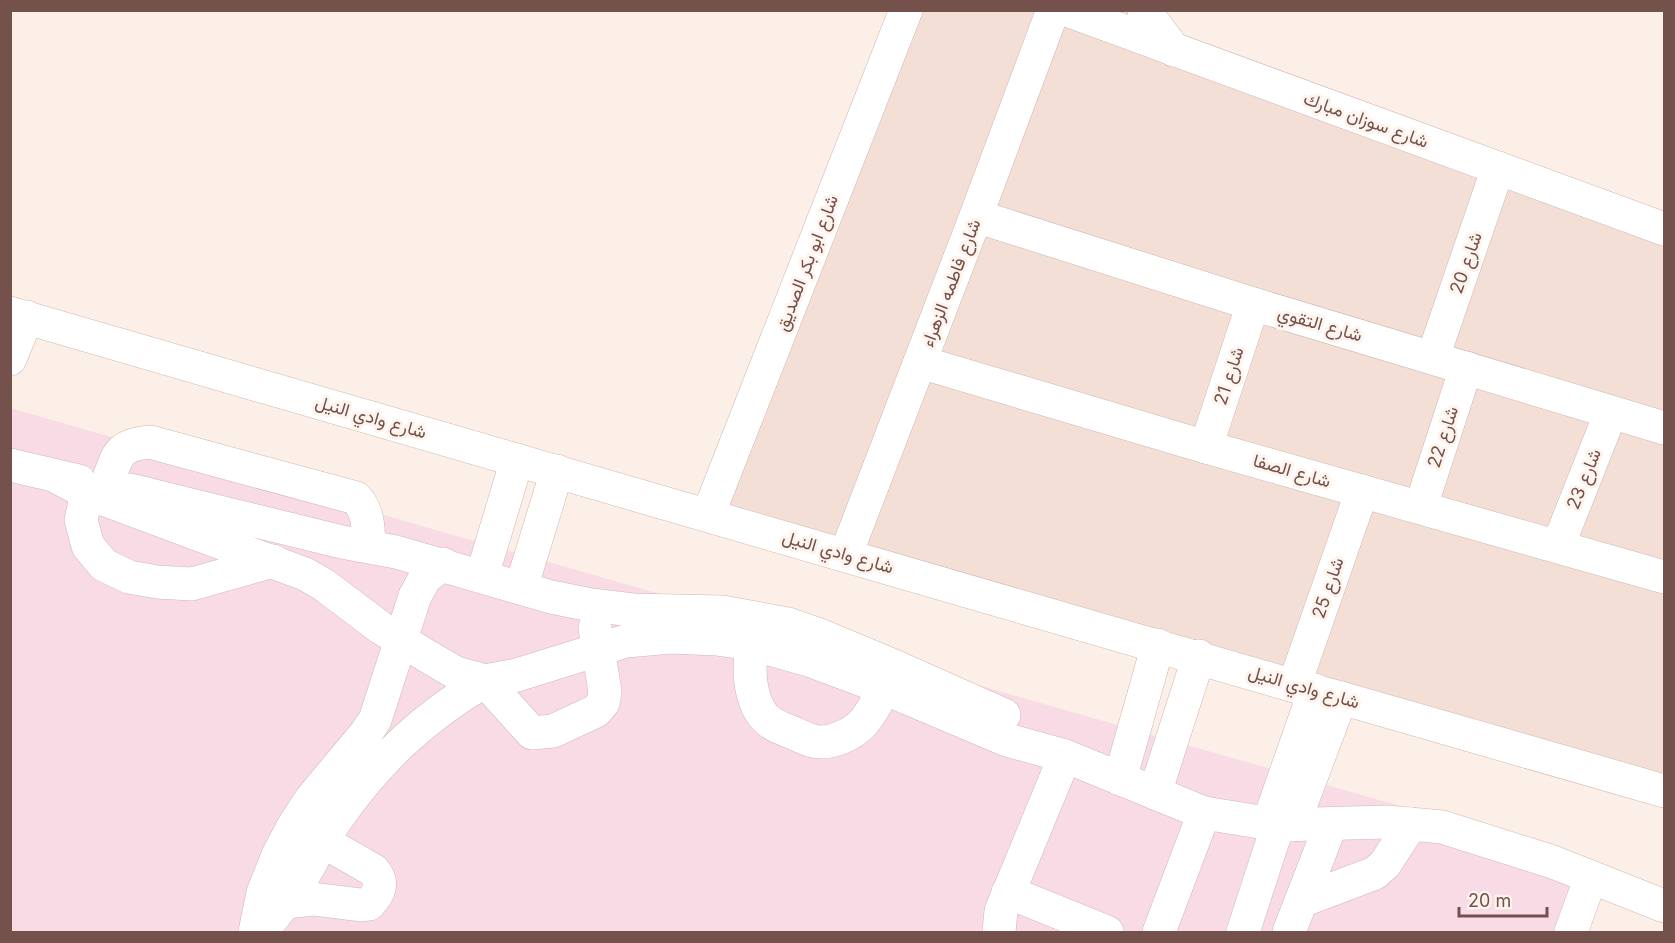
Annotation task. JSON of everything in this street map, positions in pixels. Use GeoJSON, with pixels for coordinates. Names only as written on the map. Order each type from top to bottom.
{"type":"FeatureCollection","features":[{"type":"Feature","properties":{"kind":"street","name":"شارع ابو بكر الصديق"},"geometry":{"type":"LineString","coordinates":[[708,515],[906,10]]}},
{"type":"Feature","properties":{"kind":"street","name":"شارع فاطمه الزهراء"},"geometry":{"type":"LineString","coordinates":[[846,554],[1053,10]]}},
{"type":"Feature","properties":{"kind":"street","name":"شارع سوزان مبارك"},"geometry":{"type":"LineString","coordinates":[[1067,10],[1665,229]]}},
{"type":"Feature","properties":{"kind":"street"},"geometry":{"type":"LineString","coordinates":[[1144,10],[1174,50]]}},
{"type":"Feature","properties":{"kind":"street","name":"شارع 20"},"geometry":{"type":"LineString","coordinates":[[1434,357],[1498,168]]}},
{"type":"Feature","properties":{"kind":"street","name":"شارع التقوي"},"geometry":{"type":"LineString","coordinates":[[976,216],[1253,304],[1665,428]]}},
{"type":"Feature","properties":{"kind":"street","name":"شارع 21"},"geometry":{"type":"LineString","coordinates":[[1206,447],[1253,304]]}},
{"type":"Feature","properties":{"kind":"street","name":"شارع وادي النيل"},"geometry":{"type":"LineString","coordinates":[[19,315],[1665,791]]}},
{"type":"Feature","properties":{"kind":"street"},"geometry":{"type":"LineString","coordinates":[[10,359],[19,315]]}},
{"type":"Feature","properties":{"kind":"street","name":"شارع الصفا"},"geometry":{"type":"LineString","coordinates":[[920,362],[1206,447],[1421,506],[1665,577]]}},
{"type":"Feature","properties":{"kind":"street","name":"شارع 22"},"geometry":{"type":"LineString","coordinates":[[1421,506],[1466,368]]}},
{"type":"Feature","properties":{"kind":"street","name":"شارع 23"},"geometry":{"type":"LineString","coordinates":[[1558,546],[1611,412]]}},
{"type":"Feature","properties":{"kind":"street"},"geometry":{"type":"LineString","coordinates":[[273,561],[192,584],[157,582],[129,577],[104,565],[88,546],[81,520],[97,489],[126,446],[150,442],[356,498],[364,506],[367,517],[355,544],[324,585]]}},
{"type":"Feature","properties":{"kind":"street"},"geometry":{"type":"LineString","coordinates":[[482,576],[517,460]]}},
{"type":"Feature","properties":{"kind":"street"},"geometry":{"type":"LineString","coordinates":[[10,465],[97,489],[305,574],[324,585],[401,641],[456,672],[486,681],[532,733],[553,731],[596,711],[603,703],[605,692],[591,605]]}},
{"type":"Feature","properties":{"kind":"street"},"geometry":{"type":"LineString","coordinates":[[521,588],[557,471]]}},
{"type":"Feature","properties":{"kind":"street"},"geometry":{"type":"LineString","coordinates":[[97,489],[152,495],[443,564],[521,588],[591,605],[633,610],[722,612],[809,660],[889,677],[1007,740],[1065,756],[1204,813],[1280,824],[1411,824],[1442,828],[1553,862],[1665,906]]}},
{"type":"Feature","properties":{"kind":"street","name":"شارع 25"},"geometry":{"type":"LineString","coordinates":[[1243,933],[1280,824],[1317,691],[1362,491]]}},
{"type":"Feature","properties":{"kind":"street"},"geometry":{"type":"LineString","coordinates":[[255,933],[263,893],[279,853],[311,799],[375,720],[415,596],[425,578],[443,564]]}},
{"type":"Feature","properties":{"kind":"street"},"geometry":{"type":"LineString","coordinates":[[261,933],[286,902],[338,817],[390,752],[403,739],[460,696],[486,681],[518,675],[626,641],[671,637],[716,639],[755,631]]}},
{"type":"Feature","properties":{"kind":"street"},"geometry":{"type":"LineString","coordinates":[[755,631],[752,687],[755,701],[762,714],[772,725],[813,741],[828,741],[842,737],[863,723],[889,677]]}},
{"type":"Feature","properties":{"kind":"street"},"geometry":{"type":"LineString","coordinates":[[1120,779],[1158,645]]}},
{"type":"Feature","properties":{"kind":"street"},"geometry":{"type":"LineString","coordinates":[[1155,793],[1198,656]]}},
{"type":"Feature","properties":{"kind":"street"},"geometry":{"type":"LineString","coordinates":[[999,933],[1001,911],[1008,892],[1065,756]]}},
{"type":"Feature","properties":{"kind":"street"},"geometry":{"type":"LineString","coordinates":[[1159,933],[1204,813]]}},
{"type":"Feature","properties":{"kind":"street"},"geometry":{"type":"LineString","coordinates":[[1289,933],[1331,824]]}},
{"type":"Feature","properties":{"kind":"street"},"geometry":{"type":"LineString","coordinates":[[1301,901],[1375,873],[1385,864],[1411,824]]}},
{"type":"Feature","properties":{"kind":"street"},"geometry":{"type":"LineString","coordinates":[[286,902],[313,899],[361,906],[369,904],[375,898],[381,883],[373,870],[294,825]]}},
{"type":"Feature","properties":{"kind":"street"},"geometry":{"type":"LineString","coordinates":[[1571,933],[1591,877]]}},
{"type":"Feature","properties":{"kind":"street"},"geometry":{"type":"LineString","coordinates":[[1008,892],[1107,933]]}},
{"type":"Feature","properties":{"kind":"shaded area"},"geometry":{"type":"Polygon","coordinates":[[[893,11],[1044,11],[1664,223],[1664,797],[714,512],[893,11]]]}},
{"type":"Feature","properties":{"kind":"shaded area"},"geometry":{"type":"Polygon","coordinates":[[[10,408],[1596,862],[1569,932],[11,932],[10,408]]]}}]}
